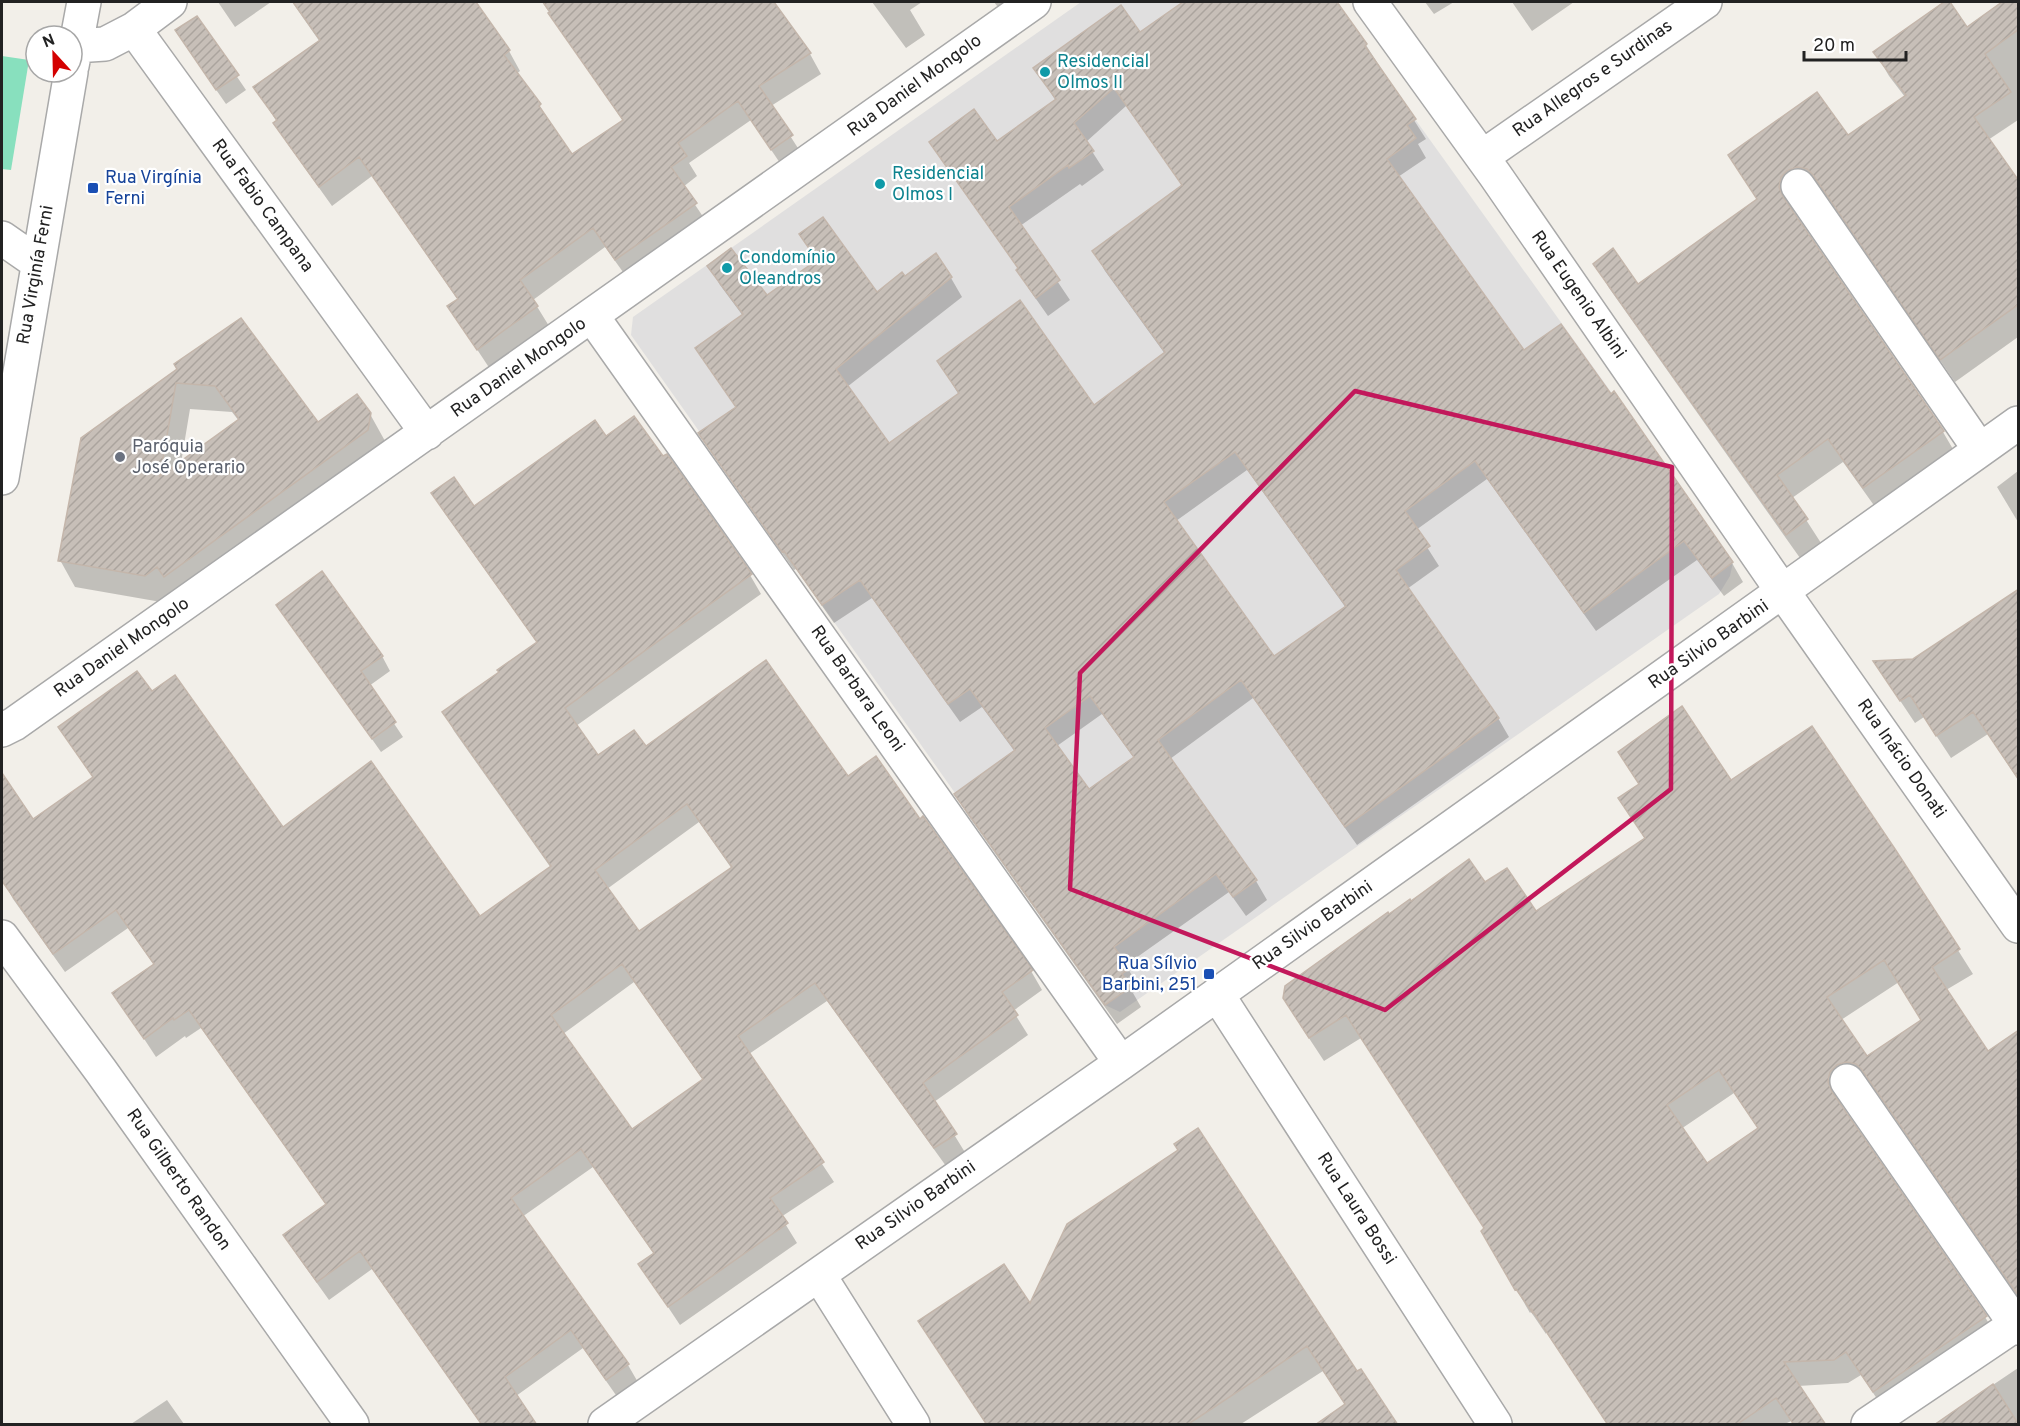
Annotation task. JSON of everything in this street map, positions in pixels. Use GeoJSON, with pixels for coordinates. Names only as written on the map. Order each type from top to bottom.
{"type":"FeatureCollection","features":[{"type":"Feature","properties":{"kind":"street","name":"Rua Virginía Ferni"},"geometry":{"type":"LineString","coordinates":[[80,24],[84,2]]}},
{"type":"Feature","properties":{"kind":"street"},"geometry":{"type":"LineString","coordinates":[[84,55],[134,29],[170,2]]}},
{"type":"Feature","properties":{"kind":"street","name":"Rua Daniel Mongolo"},"geometry":{"type":"LineString","coordinates":[[2,730],[14,724],[427,433],[1034,2]]}},
{"type":"Feature","properties":{"kind":"street","name":"Rua Eugenio Albini"},"geometry":{"type":"LineString","coordinates":[[1370,2],[1482,157],[1783,592]]}},
{"type":"Feature","properties":{"kind":"street","name":"Rua Allegros e Surdinas"},"geometry":{"type":"LineString","coordinates":[[1482,157],[1705,2]]}},
{"type":"Feature","properties":{"kind":"street","name":"Rua Fabio Campana"},"geometry":{"type":"LineString","coordinates":[[134,29],[427,433]]}},
{"type":"Feature","properties":{"kind":"street","name":"Rua Virginía Ferni"},"geometry":{"type":"LineString","coordinates":[[2,478],[69,84]]}},
{"type":"Feature","properties":{"kind":"street"},"geometry":{"type":"LineString","coordinates":[[1798,186],[1980,450]]}},
{"type":"Feature","properties":{"kind":"street"},"geometry":{"type":"LineString","coordinates":[[2,238],[38,263]]}},
{"type":"Feature","properties":{"kind":"street","name":"Rua Barbara Leoni"},"geometry":{"type":"LineString","coordinates":[[592,316],[1121,1063]]}},
{"type":"Feature","properties":{"kind":"street","name":"Rua Silvio Barbini"},"geometry":{"type":"LineString","coordinates":[[605,1425],[1121,1063],[2019,423]]}},
{"type":"Feature","properties":{"kind":"street","name":"Rua Inácio Donati"},"geometry":{"type":"LineString","coordinates":[[1783,592],[2019,926]]}},
{"type":"Feature","properties":{"kind":"street","name":"Rua Gilberto Randon"},"geometry":{"type":"LineString","coordinates":[[2,937],[101,1071],[352,1425]]}},
{"type":"Feature","properties":{"kind":"street","name":"Rua Laura Bossi"},"geometry":{"type":"LineString","coordinates":[[1218,994],[1495,1425]]}},
{"type":"Feature","properties":{"kind":"street"},"geometry":{"type":"LineString","coordinates":[[1847,1081],[2018,1325],[1876,1422]]}},
{"type":"Feature","properties":{"kind":"street"},"geometry":{"type":"LineString","coordinates":[[819,1275],[913,1425]]}},
{"type":"Feature","properties":{"kind":"highlighted area"},"geometry":{"type":"Polygon","coordinates":[[[1355,391],[1672,467],[1671,789],[1385,1010],[1070,889],[1080,673],[1355,391]]]}},
{"type":"Feature","properties":{"kind":"shaded area"},"geometry":{"type":"Polygon","coordinates":[[[1081,2],[1331,2],[1733,562],[1730,576],[1719,594],[1120,1012],[1105,1005],[631,335],[633,317],[1081,2]]]}},
{"type":"Feature","properties":{"kind":"green space"},"geometry":{"type":"Polygon","coordinates":[[[2,56],[24,59],[25,84],[11,170],[2,169],[2,56]]]}},
{"type":"Feature","properties":{"kind":"building"},"geometry":{"type":"Polygon","coordinates":[[[293,2],[476,2],[510,50],[504,55],[541,104],[539,106],[572,154],[623,120],[548,13],[550,12],[543,2],[774,2],[811,53],[759,86],[793,135],[771,150],[738,101],[678,143],[687,156],[671,167],[697,203],[615,260],[593,228],[520,280],[538,306],[477,350],[447,306],[458,299],[359,157],[319,187],[273,123],[277,120],[253,87],[320,40],[293,2]]]}},
{"type":"Feature","properties":{"kind":"building"},"geometry":{"type":"Polygon","coordinates":[[[1183,2],[1337,2],[1416,119],[1407,125],[1416,138],[1387,159],[1524,350],[1561,324],[1611,394],[1614,391],[1733,562],[1712,578],[1684,541],[1584,613],[1475,461],[1405,511],[1430,546],[1396,570],[1499,718],[1345,827],[1241,680],[1158,740],[1257,880],[1233,897],[1216,874],[1114,947],[1130,968],[1122,974],[1131,987],[1105,1005],[954,794],[1015,750],[970,689],[948,704],[860,580],[822,605],[698,433],[736,407],[695,348],[743,314],[707,266],[731,248],[767,295],[817,260],[799,234],[823,217],[877,292],[902,272],[905,276],[936,253],[952,277],[836,369],[889,443],[959,393],[937,361],[1020,300],[1094,405],[1165,352],[1092,251],[1182,185],[1114,88],[1074,123],[1094,151],[1069,168],[1068,165],[1009,207],[1060,280],[1036,298],[1016,270],[1018,268],[929,142],[974,109],[997,141],[1056,99],[1033,68],[1121,5],[1140,32],[1183,2]],[[1235,452],[1164,502],[1274,656],[1346,606],[1235,452]],[[1090,696],[1045,728],[1089,789],[1134,757],[1090,696]]]}},
{"type":"Feature","properties":{"kind":"building"},"geometry":{"type":"Polygon","coordinates":[[[1944,2],[1950,2],[1967,27],[2002,2],[2019,2],[2019,29],[1985,54],[2011,92],[1974,117],[2019,181],[2019,304],[1940,360],[1813,175],[1807,169],[1797,167],[1787,171],[1781,177],[1779,187],[1783,197],[1944,431],[1863,488],[1828,439],[1777,475],[1808,519],[1786,535],[1593,264],[1613,248],[1638,284],[1757,199],[1728,155],[1817,92],[1848,135],[1906,95],[1873,52],[1944,2]]]}},
{"type":"Feature","properties":{"kind":"building"},"geometry":{"type":"Polygon","coordinates":[[[197,16],[239,75],[216,90],[175,30],[197,16]]]}},
{"type":"Feature","properties":{"kind":"building"},"geometry":{"type":"Polygon","coordinates":[[[241,318],[318,422],[357,394],[371,413],[368,430],[164,577],[157,567],[145,576],[58,561],[81,438],[177,369],[174,364],[241,318]],[[176,383],[160,476],[239,419],[215,386],[176,383]]]}},
{"type":"Feature","properties":{"kind":"building"},"geometry":{"type":"Polygon","coordinates":[[[634,416],[663,456],[667,454],[752,574],[565,708],[598,755],[634,730],[646,746],[766,660],[848,776],[876,756],[920,819],[923,816],[1033,970],[1002,992],[1018,1015],[923,1083],[957,1134],[934,1148],[815,983],[738,1036],[824,1162],[770,1198],[788,1223],[668,1307],[638,1264],[654,1253],[581,1149],[511,1198],[629,1364],[606,1380],[571,1330],[505,1377],[537,1425],[482,1425],[360,1251],[317,1282],[283,1235],[326,1204],[189,1010],[174,1020],[173,1018],[144,1039],[112,993],[154,964],[116,910],[53,954],[2,881],[2,773],[33,819],[93,777],[58,727],[137,671],[152,691],[175,675],[283,827],[371,761],[480,916],[551,866],[442,712],[537,642],[431,493],[454,477],[474,506],[595,420],[606,436],[634,416]],[[687,804],[595,870],[639,931],[732,867],[687,804]],[[622,964],[551,1015],[632,1129],[703,1079],[622,964]]]}},
{"type":"Feature","properties":{"kind":"building"},"geometry":{"type":"Polygon","coordinates":[[[322,571],[383,656],[361,671],[396,722],[372,739],[276,605],[322,571]]]}},
{"type":"Feature","properties":{"kind":"building"},"geometry":{"type":"Polygon","coordinates":[[[2019,589],[2019,780],[1973,712],[1936,736],[1910,695],[1900,701],[1873,661],[1913,659],[2019,589]]]}},
{"type":"Feature","properties":{"kind":"building"},"geometry":{"type":"Polygon","coordinates":[[[1682,706],[1731,780],[1812,726],[1960,949],[1932,967],[1988,1051],[2019,1030],[2018,1295],[1862,1070],[1856,1064],[1846,1062],[1837,1065],[1830,1072],[1828,1082],[1832,1092],[1987,1316],[1873,1392],[1846,1352],[1834,1360],[1784,1362],[1826,1425],[1794,1425],[1776,1398],[1736,1425],[1608,1425],[1532,1310],[1532,1312],[1515,1290],[1481,1231],[1484,1228],[1346,1015],[1309,1038],[1283,998],[1285,986],[1388,912],[1389,914],[1410,899],[1411,901],[1469,859],[1485,882],[1507,868],[1536,911],[1645,838],[1618,798],[1639,784],[1618,752],[1682,706]],[[1884,960],[1827,997],[1867,1056],[1921,1020],[1884,960]],[[1719,1070],[1667,1105],[1707,1163],[1758,1128],[1719,1070]]]}},
{"type":"Feature","properties":{"kind":"building"},"geometry":{"type":"Polygon","coordinates":[[[1198,1128],[1357,1371],[1361,1369],[1398,1425],[1315,1425],[1345,1404],[1307,1346],[1187,1425],[987,1425],[918,1321],[1004,1264],[1030,1303],[1067,1224],[1178,1150],[1174,1144],[1198,1128]]]}},
{"type":"Feature","properties":{"kind":"building"},"geometry":{"type":"Polygon","coordinates":[[[1993,1384],[2019,1425],[1934,1425],[1993,1384]]]}},
{"type":"Feature","properties":{"kind":"place","name":"Residencial Olmos II"},"geometry":{"type":"Point","coordinates":[1045,72]}},
{"type":"Feature","properties":{"kind":"place","name":"Residencial Olmos I"},"geometry":{"type":"Point","coordinates":[880,184]}},
{"type":"Feature","properties":{"kind":"place","name":"Rua Virgínia Ferni"},"geometry":{"type":"Point","coordinates":[93,188]}},
{"type":"Feature","properties":{"kind":"place","name":"Condomínio Oleandros"},"geometry":{"type":"Point","coordinates":[727,268]}},
{"type":"Feature","properties":{"kind":"place","name":"Paróquia José Operario"},"geometry":{"type":"Point","coordinates":[120,457]}},
{"type":"Feature","properties":{"kind":"place","name":"Rua Sílvio Barbini, 251"},"geometry":{"type":"Point","coordinates":[1209,974]}}]}
